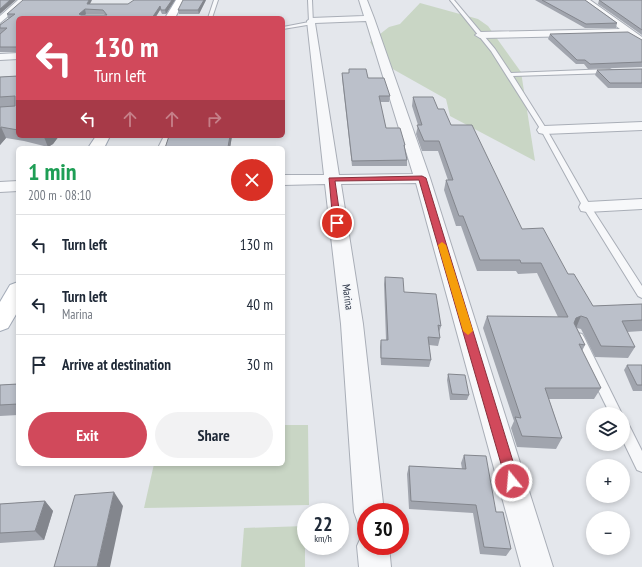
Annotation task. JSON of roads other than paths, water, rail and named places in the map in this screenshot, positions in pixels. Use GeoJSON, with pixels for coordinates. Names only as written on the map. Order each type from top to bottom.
{"type":"FeatureCollection","features":[{"type":"Feature","properties":{"kind":"main road"},"geometry":{"type":"LineString","coordinates":[[171,16],[180,0]]}},
{"type":"Feature","properties":{"kind":"main road"},"geometry":{"type":"LineString","coordinates":[[1,320],[16,294]]}},
{"type":"Feature","properties":{"kind":"street"},"geometry":{"type":"LineString","coordinates":[[12,20],[0,20],[23,0]]}},
{"type":"Feature","properties":{"kind":"street"},"geometry":{"type":"LineString","coordinates":[[363,0],[422,178],[537,567]]}},
{"type":"Feature","properties":{"kind":"street"},"geometry":{"type":"LineString","coordinates":[[585,0],[599,0]]}},
{"type":"Feature","properties":{"kind":"street"},"geometry":{"type":"LineString","coordinates":[[585,0],[642,41]]}},
{"type":"Feature","properties":{"kind":"street"},"geometry":{"type":"LineString","coordinates":[[311,22],[370,18]]}},
{"type":"Feature","properties":{"kind":"street","name":"Marina"},"geometry":{"type":"LineString","coordinates":[[311,22],[331,179],[352,324],[368,503]]}},
{"type":"Feature","properties":{"kind":"street"},"geometry":{"type":"LineString","coordinates":[[480,35],[629,32]]}},
{"type":"Feature","properties":{"kind":"street"},"geometry":{"type":"LineString","coordinates":[[0,57],[16,56]]}},
{"type":"Feature","properties":{"kind":"street"},"geometry":{"type":"LineString","coordinates":[[544,130],[642,126]]}},
{"type":"Feature","properties":{"kind":"street"},"geometry":{"type":"LineString","coordinates":[[285,180],[422,178]]}},
{"type":"Feature","properties":{"kind":"street"},"geometry":{"type":"LineString","coordinates":[[0,187],[16,186]]}},
{"type":"Feature","properties":{"kind":"street"},"geometry":{"type":"LineString","coordinates":[[587,207],[642,204]]}},
{"type":"Feature","properties":{"kind":"street"},"geometry":{"type":"LineString","coordinates":[[374,555],[375,567]]}},
{"type":"Feature","properties":{"kind":"lane"},"geometry":{"type":"LineString","coordinates":[[211,16],[216,0]]}},
{"type":"Feature","properties":{"kind":"lane"},"geometry":{"type":"LineString","coordinates":[[285,28],[311,22],[310,0]]}},
{"type":"Feature","properties":{"kind":"lane"},"geometry":{"type":"LineString","coordinates":[[452,0],[493,50],[544,130],[587,207],[642,294]]}},
{"type":"Feature","properties":{"kind":"lane"},"geometry":{"type":"LineString","coordinates":[[508,75],[618,71]]}},
{"type":"Feature","properties":{"kind":"lane"},"geometry":{"type":"LineString","coordinates":[[576,333],[613,407]]}},
{"type":"Feature","properties":{"kind":"lane"},"geometry":{"type":"LineString","coordinates":[[630,442],[642,465]]}}]}
